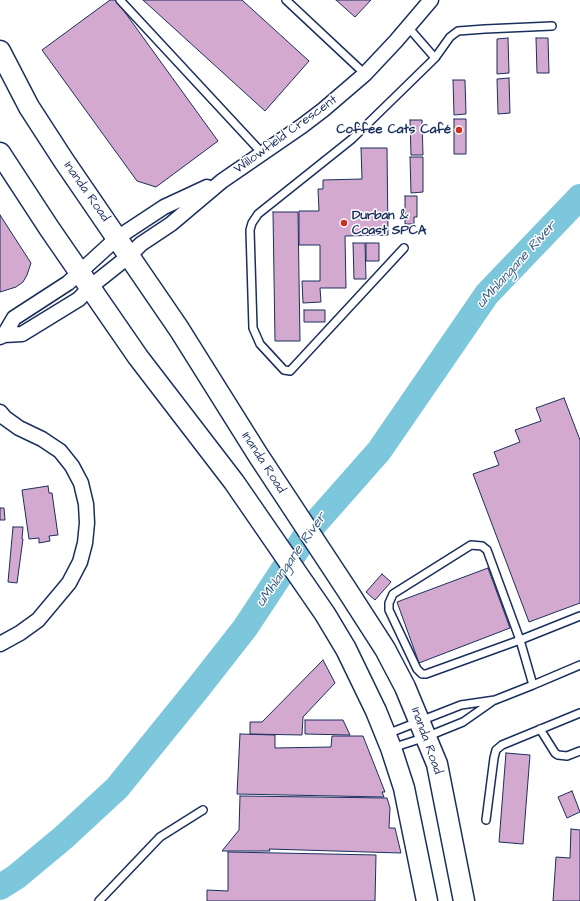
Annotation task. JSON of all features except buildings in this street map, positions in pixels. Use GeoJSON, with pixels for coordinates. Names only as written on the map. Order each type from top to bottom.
{"type":"FeatureCollection","features":[{"type":"Feature","properties":{"kind":"main road","name":"Inanda Road"},"geometry":{"type":"LineString","coordinates":[[0,51],[29,107],[178,329],[258,455],[348,590],[392,662],[405,686],[437,764],[464,901]]}},
{"type":"Feature","properties":{"kind":"main road"},"geometry":{"type":"LineString","coordinates":[[0,153],[138,357],[234,482],[325,614],[346,649],[376,711],[404,788],[427,901]]}},
{"type":"Feature","properties":{"kind":"street","name":"Willowfield Crescent"},"geometry":{"type":"LineString","coordinates":[[2,336],[14,318],[68,283],[85,279],[129,256],[141,244],[171,224],[222,181],[302,126],[365,74],[431,0]]}},
{"type":"Feature","properties":{"kind":"street","name":"Willowfield Crescent"},"geometry":{"type":"LineString","coordinates":[[2,336],[22,334],[79,299],[85,279],[117,238],[164,207],[222,181]]}},
{"type":"Feature","properties":{"kind":"street"},"geometry":{"type":"LineString","coordinates":[[0,412],[5,418],[19,428],[42,439],[60,451],[72,466],[81,483],[86,504],[87,523],[85,544],[80,562],[69,583],[38,620],[20,633],[0,644]]}},
{"type":"Feature","properties":{"kind":"lane"},"geometry":{"type":"LineString","coordinates":[[120,0],[262,153]]}},
{"type":"Feature","properties":{"kind":"lane"},"geometry":{"type":"LineString","coordinates":[[286,0],[365,74]]}},
{"type":"Feature","properties":{"kind":"lane"},"geometry":{"type":"LineString","coordinates":[[404,248],[290,371],[284,370],[260,344],[253,328],[252,319],[250,230],[258,214],[352,139],[435,58],[450,37],[458,31],[552,26]]}},
{"type":"Feature","properties":{"kind":"lane"},"geometry":{"type":"LineString","coordinates":[[408,27],[435,58]]}},
{"type":"Feature","properties":{"kind":"lane"},"geometry":{"type":"LineString","coordinates":[[533,685],[520,640],[487,550],[482,546],[471,545],[392,594],[389,603],[389,610],[417,669],[422,674],[426,674],[520,640],[580,616]]}},
{"type":"Feature","properties":{"kind":"lane"},"geometry":{"type":"LineString","coordinates":[[388,741],[423,729],[463,722],[495,700],[580,665]]}},
{"type":"Feature","properties":{"kind":"lane"},"geometry":{"type":"LineString","coordinates":[[388,741],[423,729],[461,705],[495,700]]}},
{"type":"Feature","properties":{"kind":"lane"},"geometry":{"type":"LineString","coordinates":[[486,820],[496,750],[502,745],[580,713]]}},
{"type":"Feature","properties":{"kind":"lane"},"geometry":{"type":"LineString","coordinates":[[540,729],[558,755],[568,756],[580,751]]}},
{"type":"Feature","properties":{"kind":"lane"},"geometry":{"type":"LineString","coordinates":[[99,901],[160,837],[203,810]]}},
{"type":"Feature","properties":{"kind":"waterway","name":"uMhlangane River"},"geometry":{"type":"LineString","coordinates":[[0,887],[16,877],[64,837],[117,788],[245,628],[311,528],[379,451],[487,294],[580,197]]}},
{"type":"Feature","properties":{"kind":"place","name":"Coffee Cats Café"},"geometry":{"type":"Point","coordinates":[459,130]}},
{"type":"Feature","properties":{"kind":"place","name":"Durban & Coast SPCA"},"geometry":{"type":"Point","coordinates":[344,223]}}]}
